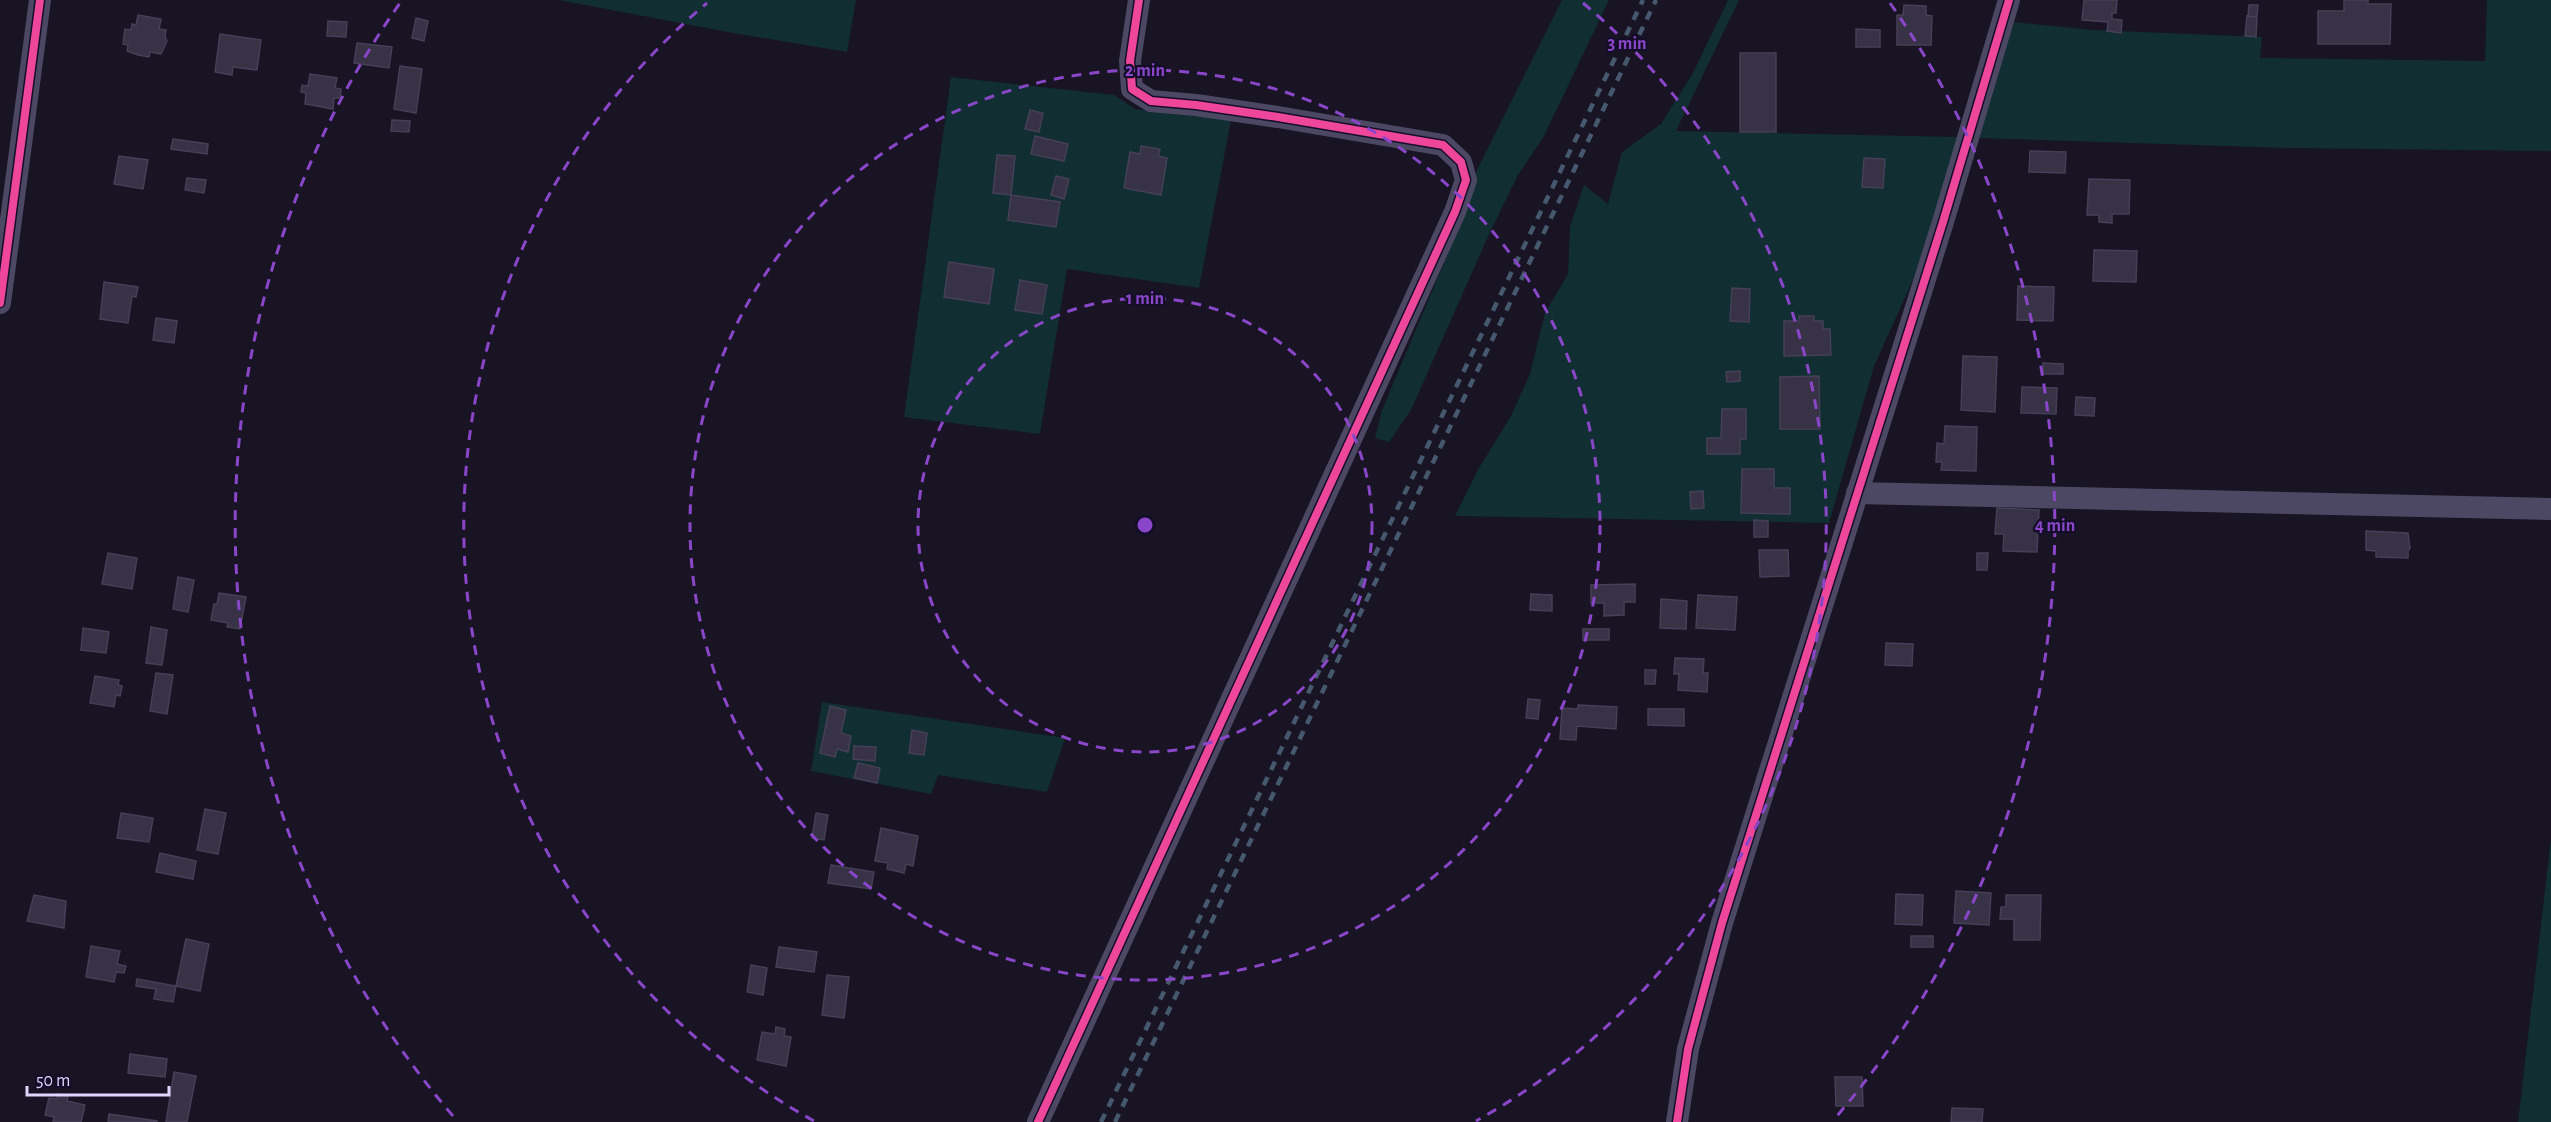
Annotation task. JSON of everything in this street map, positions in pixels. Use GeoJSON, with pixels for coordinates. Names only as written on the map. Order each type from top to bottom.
{"type":"FeatureCollection","features":[{"type":"Feature","properties":{"kind":"street"},"geometry":{"type":"LineString","coordinates":[[0,303],[40,0]]}},
{"type":"Feature","properties":{"kind":"street"},"geometry":{"type":"LineString","coordinates":[[1038,1122],[1451,221],[1466,180],[1461,162],[1443,145],[1278,117],[1151,101],[1132,89],[1130,61],[1139,0]]}},
{"type":"Feature","properties":{"kind":"street"},"geometry":{"type":"LineString","coordinates":[[1677,1122],[1683,1074],[1702,994],[1943,222],[2009,0]]}},
{"type":"Feature","properties":{"kind":"street"},"geometry":{"type":"LineString","coordinates":[[1857,493],[2551,509]]}},
{"type":"Feature","properties":{"kind":"green space"},"geometry":{"type":"Polygon","coordinates":[[[559,0],[856,0],[847,52],[559,0]]]}},
{"type":"Feature","properties":{"kind":"green space"},"geometry":{"type":"Polygon","coordinates":[[[1562,0],[1609,0],[1543,138],[1518,175],[1490,232],[1411,410],[1389,442],[1375,438],[1382,410],[1444,263],[1477,170],[1562,0]]]}},
{"type":"Feature","properties":{"kind":"green space"},"geometry":{"type":"Polygon","coordinates":[[[1728,0],[1739,0],[1676,131],[1958,137],[1925,253],[1874,366],[1829,523],[1455,516],[1479,468],[1511,416],[1530,374],[1545,313],[1568,274],[1570,227],[1584,185],[1608,204],[1622,152],[1661,124],[1693,73],[1728,0]]]}},
{"type":"Feature","properties":{"kind":"green space"},"geometry":{"type":"Polygon","coordinates":[[[2487,0],[2551,0],[2551,151],[2289,148],[1979,138],[2013,22],[2093,30],[2262,37],[2260,58],[2485,61],[2487,0]]]}},
{"type":"Feature","properties":{"kind":"green space"},"geometry":{"type":"Polygon","coordinates":[[[951,77],[1114,95],[1135,109],[1231,120],[1199,288],[1067,269],[1040,434],[904,417],[951,77]]]}},
{"type":"Feature","properties":{"kind":"green space"},"geometry":{"type":"Polygon","coordinates":[[[822,702],[1065,738],[1047,792],[938,775],[931,794],[811,771],[822,702]]]}},
{"type":"Feature","properties":{"kind":"green space"},"geometry":{"type":"Polygon","coordinates":[[[2551,839],[2551,1122],[2518,1122],[2551,839]]]}},
{"type":"Feature","properties":{"kind":"building"},"geometry":{"type":"Polygon","coordinates":[[[2084,0],[2117,0],[2116,13],[2112,13],[2112,19],[2122,20],[2121,33],[2107,31],[2108,22],[2082,20],[2084,0]]]}},
{"type":"Feature","properties":{"kind":"building"},"geometry":{"type":"Polygon","coordinates":[[[2344,0],[2368,0],[2368,4],[2391,4],[2390,44],[2318,44],[2318,11],[2344,11],[2344,0]]]}},
{"type":"Feature","properties":{"kind":"building"},"geometry":{"type":"Polygon","coordinates":[[[1904,5],[1926,6],[1926,15],[1932,16],[1931,45],[1897,45],[1897,15],[1903,15],[1904,5]]]}},
{"type":"Feature","properties":{"kind":"building"},"geometry":{"type":"Polygon","coordinates":[[[2249,5],[2258,5],[2257,17],[2248,16],[2249,5]]]}},
{"type":"Feature","properties":{"kind":"building"},"geometry":{"type":"Polygon","coordinates":[[[138,15],[161,19],[159,29],[166,30],[167,41],[161,54],[150,52],[149,57],[127,51],[128,45],[123,44],[125,29],[131,30],[132,24],[136,25],[138,15]]]}},
{"type":"Feature","properties":{"kind":"building"},"geometry":{"type":"Polygon","coordinates":[[[2247,16],[2257,17],[2256,37],[2245,36],[2247,16]]]}},
{"type":"Feature","properties":{"kind":"building"},"geometry":{"type":"Polygon","coordinates":[[[416,18],[428,21],[424,41],[412,38],[416,18]]]}},
{"type":"Feature","properties":{"kind":"building"},"geometry":{"type":"Polygon","coordinates":[[[328,21],[347,22],[346,37],[327,36],[328,21]]]}},
{"type":"Feature","properties":{"kind":"building"},"geometry":{"type":"Polygon","coordinates":[[[1856,29],[1880,30],[1880,47],[1856,47],[1856,29]]]}},
{"type":"Feature","properties":{"kind":"building"},"geometry":{"type":"Polygon","coordinates":[[[220,34],[261,40],[257,70],[233,67],[232,75],[215,72],[220,34]]]}},
{"type":"Feature","properties":{"kind":"building"},"geometry":{"type":"Polygon","coordinates":[[[357,43],[392,47],[389,68],[354,63],[357,43]]]}},
{"type":"Feature","properties":{"kind":"building"},"geometry":{"type":"Polygon","coordinates":[[[1740,53],[1776,53],[1776,132],[1740,132],[1740,53]]]}},
{"type":"Feature","properties":{"kind":"building"},"geometry":{"type":"Polygon","coordinates":[[[400,66],[422,69],[416,113],[394,109],[400,66]]]}},
{"type":"Feature","properties":{"kind":"building"},"geometry":{"type":"Polygon","coordinates":[[[310,74],[337,78],[335,88],[341,89],[340,98],[334,98],[333,109],[305,104],[306,93],[301,92],[302,85],[308,86],[310,74]]]}},
{"type":"Feature","properties":{"kind":"building"},"geometry":{"type":"Polygon","coordinates":[[[1030,110],[1043,113],[1039,132],[1025,129],[1030,110]]]}},
{"type":"Feature","properties":{"kind":"building"},"geometry":{"type":"Polygon","coordinates":[[[392,120],[410,121],[409,132],[391,131],[392,120]]]}},
{"type":"Feature","properties":{"kind":"building"},"geometry":{"type":"Polygon","coordinates":[[[1035,136],[1068,144],[1064,161],[1031,154],[1035,136]]]}},
{"type":"Feature","properties":{"kind":"building"},"geometry":{"type":"Polygon","coordinates":[[[173,139],[208,144],[207,154],[171,149],[173,139]]]}},
{"type":"Feature","properties":{"kind":"building"},"geometry":{"type":"Polygon","coordinates":[[[1141,146],[1160,149],[1158,156],[1167,158],[1161,195],[1124,188],[1130,152],[1140,154],[1141,146]]]}},
{"type":"Feature","properties":{"kind":"building"},"geometry":{"type":"Polygon","coordinates":[[[2030,151],[2066,152],[2065,173],[2029,172],[2030,151]]]}},
{"type":"Feature","properties":{"kind":"building"},"geometry":{"type":"Polygon","coordinates":[[[997,155],[1015,156],[1011,195],[993,193],[997,155]]]}},
{"type":"Feature","properties":{"kind":"building"},"geometry":{"type":"Polygon","coordinates":[[[119,156],[148,160],[143,189],[114,184],[119,156]]]}},
{"type":"Feature","properties":{"kind":"building"},"geometry":{"type":"Polygon","coordinates":[[[1864,158],[1885,159],[1883,188],[1862,187],[1864,158]]]}},
{"type":"Feature","properties":{"kind":"building"},"geometry":{"type":"Polygon","coordinates":[[[1056,176],[1069,179],[1064,199],[1051,195],[1056,176]]]}},
{"type":"Feature","properties":{"kind":"building"},"geometry":{"type":"Polygon","coordinates":[[[187,178],[206,180],[204,193],[185,190],[187,178]]]}},
{"type":"Feature","properties":{"kind":"building"},"geometry":{"type":"Polygon","coordinates":[[[2089,179],[2130,180],[2129,214],[2112,214],[2112,223],[2099,222],[2099,215],[2087,215],[2089,179]]]}},
{"type":"Feature","properties":{"kind":"building"},"geometry":{"type":"Polygon","coordinates":[[[1011,195],[1060,202],[1056,227],[1008,220],[1011,195]]]}},
{"type":"Feature","properties":{"kind":"building"},"geometry":{"type":"Polygon","coordinates":[[[2094,250],[2137,251],[2136,282],[2093,281],[2094,250]]]}},
{"type":"Feature","properties":{"kind":"building"},"geometry":{"type":"Polygon","coordinates":[[[949,262],[994,269],[989,304],[944,297],[949,262]]]}},
{"type":"Feature","properties":{"kind":"building"},"geometry":{"type":"Polygon","coordinates":[[[1020,280],[1047,285],[1042,314],[1015,310],[1020,280]]]}},
{"type":"Feature","properties":{"kind":"building"},"geometry":{"type":"Polygon","coordinates":[[[104,282],[138,287],[136,297],[132,296],[128,323],[100,319],[104,282]]]}},
{"type":"Feature","properties":{"kind":"building"},"geometry":{"type":"Polygon","coordinates":[[[2018,286],[2054,287],[2053,321],[2017,320],[2018,286]]]}},
{"type":"Feature","properties":{"kind":"building"},"geometry":{"type":"Polygon","coordinates":[[[1732,288],[1750,289],[1749,322],[1730,321],[1732,288]]]}},
{"type":"Feature","properties":{"kind":"building"},"geometry":{"type":"Polygon","coordinates":[[[1799,316],[1814,316],[1814,321],[1823,321],[1823,329],[1830,329],[1831,355],[1784,356],[1784,321],[1799,321],[1799,316]]]}},
{"type":"Feature","properties":{"kind":"building"},"geometry":{"type":"Polygon","coordinates":[[[156,318],[177,321],[174,343],[153,340],[156,318]]]}},
{"type":"Feature","properties":{"kind":"building"},"geometry":{"type":"Polygon","coordinates":[[[1963,356],[1997,357],[1995,412],[1961,410],[1963,356]]]}},
{"type":"Feature","properties":{"kind":"building"},"geometry":{"type":"Polygon","coordinates":[[[2043,363],[2063,364],[2063,374],[2043,374],[2043,363]]]}},
{"type":"Feature","properties":{"kind":"building"},"geometry":{"type":"Polygon","coordinates":[[[1740,371],[1740,381],[1727,382],[1726,372],[1740,371]]]}},
{"type":"Feature","properties":{"kind":"building"},"geometry":{"type":"Polygon","coordinates":[[[1819,376],[1820,429],[1780,429],[1780,377],[1819,376]]]}},
{"type":"Feature","properties":{"kind":"building"},"geometry":{"type":"Polygon","coordinates":[[[2022,387],[2057,388],[2056,414],[2021,413],[2022,387]]]}},
{"type":"Feature","properties":{"kind":"building"},"geometry":{"type":"Polygon","coordinates":[[[2076,397],[2095,398],[2094,416],[2075,415],[2076,397]]]}},
{"type":"Feature","properties":{"kind":"building"},"geometry":{"type":"Polygon","coordinates":[[[1722,409],[1746,409],[1746,439],[1740,439],[1740,454],[1707,454],[1707,438],[1721,438],[1722,409]]]}},
{"type":"Feature","properties":{"kind":"building"},"geometry":{"type":"Polygon","coordinates":[[[1945,426],[1977,427],[1976,471],[1941,470],[1942,462],[1936,462],[1937,443],[1944,444],[1945,426]]]}},
{"type":"Feature","properties":{"kind":"building"},"geometry":{"type":"Polygon","coordinates":[[[1742,469],[1774,469],[1774,488],[1790,488],[1790,514],[1741,513],[1742,469]]]}},
{"type":"Feature","properties":{"kind":"building"},"geometry":{"type":"Polygon","coordinates":[[[1703,491],[1704,508],[1691,509],[1690,492],[1703,491]]]}},
{"type":"Feature","properties":{"kind":"building"},"geometry":{"type":"Polygon","coordinates":[[[1997,508],[2039,510],[2037,552],[2003,551],[2004,534],[1995,534],[1997,508]]]}},
{"type":"Feature","properties":{"kind":"building"},"geometry":{"type":"Polygon","coordinates":[[[1754,520],[1768,521],[1768,537],[1754,537],[1754,520]]]}},
{"type":"Feature","properties":{"kind":"building"},"geometry":{"type":"Polygon","coordinates":[[[2366,531],[2408,533],[2410,548],[2408,558],[2376,557],[2376,551],[2366,550],[2366,531]]]}},
{"type":"Feature","properties":{"kind":"building"},"geometry":{"type":"Polygon","coordinates":[[[1759,550],[1788,550],[1789,576],[1760,577],[1759,550]]]}},
{"type":"Feature","properties":{"kind":"building"},"geometry":{"type":"Polygon","coordinates":[[[108,553],[137,558],[132,589],[102,584],[108,553]]]}},
{"type":"Feature","properties":{"kind":"building"},"geometry":{"type":"Polygon","coordinates":[[[1977,553],[1988,553],[1987,570],[1977,570],[1977,553]]]}},
{"type":"Feature","properties":{"kind":"building"},"geometry":{"type":"Polygon","coordinates":[[[178,577],[194,580],[188,612],[173,609],[178,577]]]}},
{"type":"Feature","properties":{"kind":"building"},"geometry":{"type":"Polygon","coordinates":[[[1635,584],[1635,602],[1624,602],[1624,615],[1604,616],[1604,603],[1591,603],[1591,585],[1635,584]]]}},
{"type":"Feature","properties":{"kind":"building"},"geometry":{"type":"Polygon","coordinates":[[[219,593],[246,597],[240,629],[227,627],[228,623],[211,620],[219,593]]]}},
{"type":"Feature","properties":{"kind":"building"},"geometry":{"type":"Polygon","coordinates":[[[1531,594],[1552,595],[1552,611],[1530,610],[1531,594]]]}},
{"type":"Feature","properties":{"kind":"building"},"geometry":{"type":"Polygon","coordinates":[[[1698,595],[1737,597],[1735,630],[1696,628],[1698,595]]]}},
{"type":"Feature","properties":{"kind":"building"},"geometry":{"type":"Polygon","coordinates":[[[1661,599],[1687,601],[1686,629],[1660,628],[1661,599]]]}},
{"type":"Feature","properties":{"kind":"building"},"geometry":{"type":"Polygon","coordinates":[[[151,627],[167,630],[162,665],[146,663],[151,627]]]}},
{"type":"Feature","properties":{"kind":"building"},"geometry":{"type":"Polygon","coordinates":[[[83,628],[109,632],[106,653],[81,650],[83,628]]]}},
{"type":"Feature","properties":{"kind":"building"},"geometry":{"type":"Polygon","coordinates":[[[1583,629],[1609,629],[1609,640],[1583,640],[1583,629]]]}},
{"type":"Feature","properties":{"kind":"building"},"geometry":{"type":"Polygon","coordinates":[[[1886,643],[1913,644],[1912,666],[1885,665],[1886,643]]]}},
{"type":"Feature","properties":{"kind":"building"},"geometry":{"type":"Polygon","coordinates":[[[1675,658],[1704,659],[1703,673],[1708,673],[1707,692],[1678,690],[1679,674],[1674,674],[1675,658]]]}},
{"type":"Feature","properties":{"kind":"building"},"geometry":{"type":"Polygon","coordinates":[[[1645,670],[1656,670],[1655,684],[1645,684],[1645,670]]]}},
{"type":"Feature","properties":{"kind":"building"},"geometry":{"type":"Polygon","coordinates":[[[156,673],[173,675],[167,714],[150,711],[156,673]]]}},
{"type":"Feature","properties":{"kind":"building"},"geometry":{"type":"Polygon","coordinates":[[[95,676],[119,680],[118,685],[122,686],[120,696],[116,695],[114,707],[90,703],[95,676]]]}},
{"type":"Feature","properties":{"kind":"building"},"geometry":{"type":"Polygon","coordinates":[[[1528,699],[1540,700],[1538,719],[1526,718],[1528,699]]]}},
{"type":"Feature","properties":{"kind":"building"},"geometry":{"type":"Polygon","coordinates":[[[1578,705],[1617,707],[1616,729],[1577,726],[1576,740],[1560,739],[1562,708],[1578,709],[1578,705]]]}},
{"type":"Feature","properties":{"kind":"building"},"geometry":{"type":"Polygon","coordinates":[[[830,706],[846,710],[841,733],[851,736],[848,752],[837,749],[835,757],[820,753],[830,706]]]}},
{"type":"Feature","properties":{"kind":"building"},"geometry":{"type":"Polygon","coordinates":[[[1648,709],[1684,709],[1684,726],[1648,725],[1648,709]]]}},
{"type":"Feature","properties":{"kind":"building"},"geometry":{"type":"Polygon","coordinates":[[[912,730],[927,733],[924,755],[909,753],[912,730]]]}},
{"type":"Feature","properties":{"kind":"building"},"geometry":{"type":"Polygon","coordinates":[[[854,746],[876,747],[875,761],[853,759],[854,746]]]}},
{"type":"Feature","properties":{"kind":"building"},"geometry":{"type":"Polygon","coordinates":[[[858,763],[880,768],[877,783],[854,778],[858,763]]]}},
{"type":"Feature","properties":{"kind":"building"},"geometry":{"type":"Polygon","coordinates":[[[205,809],[226,813],[218,854],[197,850],[205,809]]]}},
{"type":"Feature","properties":{"kind":"building"},"geometry":{"type":"Polygon","coordinates":[[[121,813],[153,818],[149,842],[117,838],[121,813]]]}},
{"type":"Feature","properties":{"kind":"building"},"geometry":{"type":"Polygon","coordinates":[[[816,813],[828,815],[824,840],[812,838],[816,813]]]}},
{"type":"Feature","properties":{"kind":"building"},"geometry":{"type":"Polygon","coordinates":[[[881,828],[918,836],[913,866],[906,864],[904,873],[887,869],[888,863],[875,861],[881,828]]]}},
{"type":"Feature","properties":{"kind":"building"},"geometry":{"type":"Polygon","coordinates":[[[160,853],[196,861],[193,879],[156,872],[160,853]]]}},
{"type":"Feature","properties":{"kind":"building"},"geometry":{"type":"Polygon","coordinates":[[[831,865],[874,872],[871,889],[828,883],[831,865]]]}},
{"type":"Feature","properties":{"kind":"building"},"geometry":{"type":"Polygon","coordinates":[[[1956,891],[1991,893],[1989,925],[1954,923],[1956,891]]]}},
{"type":"Feature","properties":{"kind":"building"},"geometry":{"type":"Polygon","coordinates":[[[1896,894],[1923,895],[1922,925],[1895,924],[1896,894]]]}},
{"type":"Feature","properties":{"kind":"building"},"geometry":{"type":"Polygon","coordinates":[[[34,895],[66,901],[64,928],[27,921],[34,895]]]}},
{"type":"Feature","properties":{"kind":"building"},"geometry":{"type":"Polygon","coordinates":[[[2006,895],[2041,895],[2040,940],[2014,940],[2014,919],[2000,919],[2001,907],[2006,907],[2006,895]]]}},
{"type":"Feature","properties":{"kind":"building"},"geometry":{"type":"Polygon","coordinates":[[[1911,936],[1933,936],[1933,947],[1911,947],[1911,936]]]}},
{"type":"Feature","properties":{"kind":"building"},"geometry":{"type":"Polygon","coordinates":[[[186,939],[209,944],[200,991],[176,986],[186,939]]]}},
{"type":"Feature","properties":{"kind":"building"},"geometry":{"type":"Polygon","coordinates":[[[91,946],[120,951],[117,964],[126,966],[124,973],[116,972],[114,982],[86,977],[91,946]]]}},
{"type":"Feature","properties":{"kind":"building"},"geometry":{"type":"Polygon","coordinates":[[[779,947],[817,952],[814,972],[776,967],[779,947]]]}},
{"type":"Feature","properties":{"kind":"building"},"geometry":{"type":"Polygon","coordinates":[[[751,965],[767,968],[763,995],[747,992],[751,965]]]}},
{"type":"Feature","properties":{"kind":"building"},"geometry":{"type":"Polygon","coordinates":[[[827,975],[849,977],[844,1018],[822,1015],[827,975]]]}},
{"type":"Feature","properties":{"kind":"building"},"geometry":{"type":"Polygon","coordinates":[[[137,979],[176,986],[173,1002],[154,999],[156,989],[136,986],[137,979]]]}},
{"type":"Feature","properties":{"kind":"building"},"geometry":{"type":"Polygon","coordinates":[[[776,1027],[785,1029],[784,1036],[791,1037],[786,1066],[757,1060],[762,1032],[775,1034],[776,1027]]]}},
{"type":"Feature","properties":{"kind":"building"},"geometry":{"type":"Polygon","coordinates":[[[130,1054],[167,1059],[165,1077],[128,1073],[130,1054]]]}},
{"type":"Feature","properties":{"kind":"building"},"geometry":{"type":"Polygon","coordinates":[[[174,1072],[196,1076],[187,1122],[166,1122],[174,1072]]]}},
{"type":"Feature","properties":{"kind":"building"},"geometry":{"type":"Polygon","coordinates":[[[1835,1077],[1862,1077],[1863,1106],[1836,1106],[1835,1077]]]}},
{"type":"Feature","properties":{"kind":"building"},"geometry":{"type":"Polygon","coordinates":[[[58,1094],[68,1096],[67,1101],[85,1105],[81,1122],[53,1122],[54,1117],[45,1115],[49,1098],[57,1099],[58,1094]]]}},
{"type":"Feature","properties":{"kind":"building"},"geometry":{"type":"Polygon","coordinates":[[[1952,1108],[1983,1109],[1982,1122],[1951,1122],[1952,1108]]]}},
{"type":"Feature","properties":{"kind":"building"},"geometry":{"type":"Polygon","coordinates":[[[109,1114],[157,1121],[157,1122],[108,1122],[109,1114]]]}},
{"type":"Feature","properties":{"kind":"railway"},"geometry":{"type":"LineString","coordinates":[[1101,1122],[1643,0]]}},
{"type":"Feature","properties":{"kind":"railway"},"geometry":{"type":"LineString","coordinates":[[1115,1122],[1656,0]]}},
{"type":"Feature","properties":{"kind":"cycle path"},"geometry":{"type":"LineString","coordinates":[[0,303],[40,0]]}},
{"type":"Feature","properties":{"kind":"cycle path"},"geometry":{"type":"LineString","coordinates":[[1038,1122],[1455,212],[1466,180],[1461,162],[1443,145],[1278,117],[1151,101],[1132,89],[1130,61],[1139,0]]}},
{"type":"Feature","properties":{"kind":"cycle path"},"geometry":{"type":"LineString","coordinates":[[1677,1122],[1688,1049],[1722,923],[1943,222],[2009,0]]}}]}
